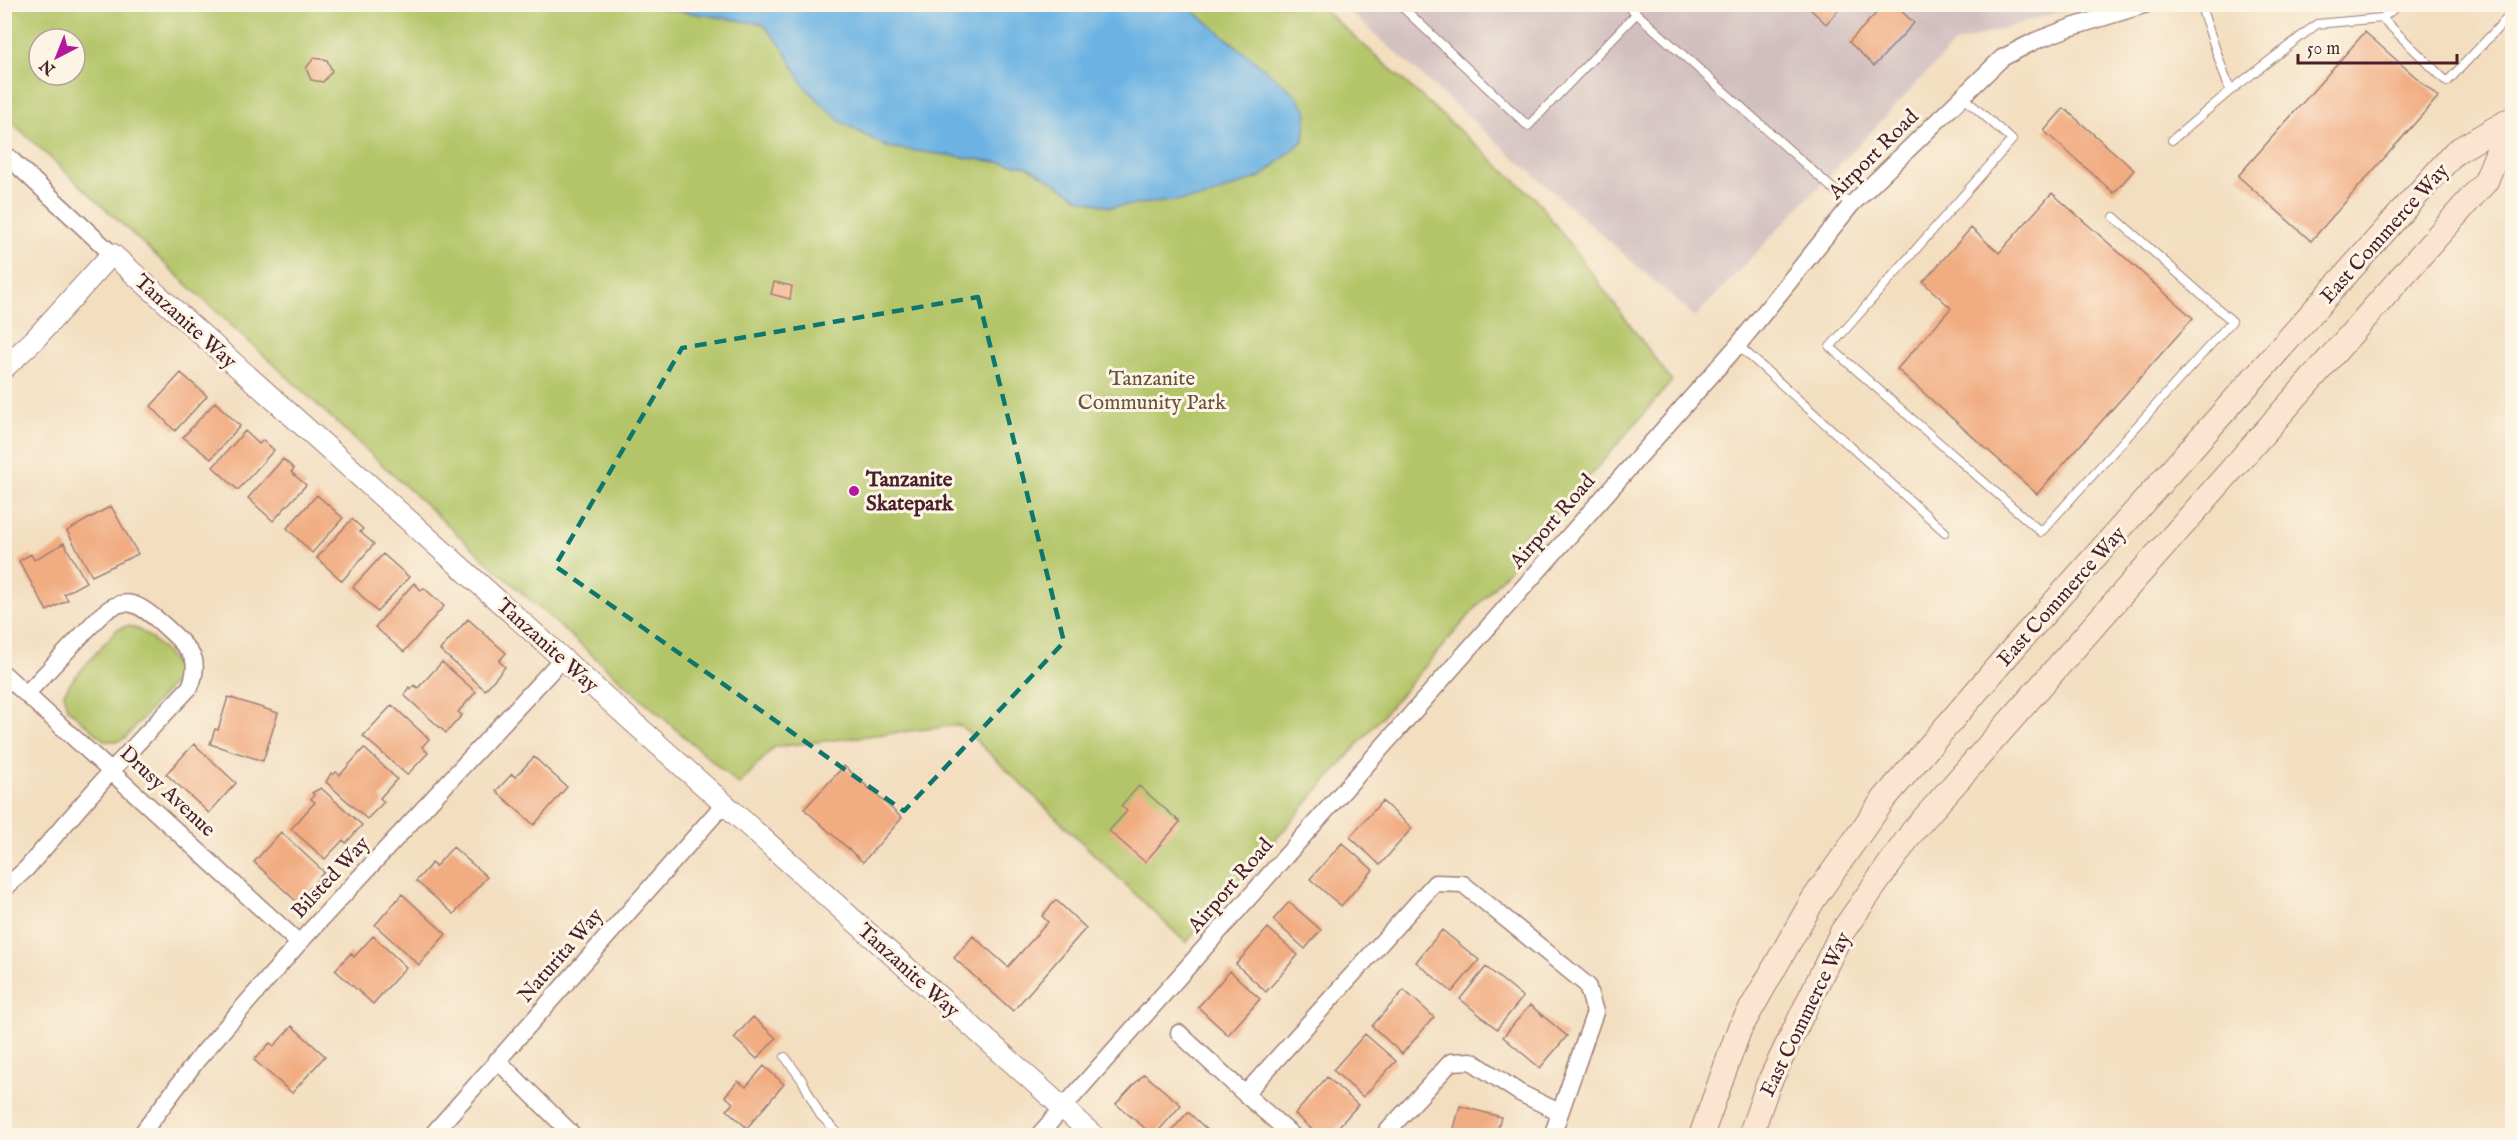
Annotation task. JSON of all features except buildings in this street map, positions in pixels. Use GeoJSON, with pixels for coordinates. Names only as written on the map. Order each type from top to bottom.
{"type":"FeatureCollection","features":[{"type":"Feature","properties":{"kind":"main road","name":"East Commerce Way"},"geometry":{"type":"LineString","coordinates":[[1701,1136],[1739,1030],[1813,900],[1884,799],[2019,642],[2455,152],[2511,121]]}},
{"type":"Feature","properties":{"kind":"main road","name":"East Commerce Way"},"geometry":{"type":"LineString","coordinates":[[1750,1136],[1768,1085],[1842,932],[1913,831],[2487,181],[2511,121]]}},
{"type":"Feature","properties":{"kind":"street","name":"Airport Road"},"geometry":{"type":"LineString","coordinates":[[1038,1136],[1738,345],[1851,204],[2002,58],[2035,41],[2069,28],[2144,5]]}},
{"type":"Feature","properties":{"kind":"street","name":"Tanzanite Way"},"geometry":{"type":"LineString","coordinates":[[4,153],[112,254],[1094,1136]]}},
{"type":"Feature","properties":{"kind":"street"},"geometry":{"type":"LineString","coordinates":[[4,368],[34,340],[112,254]]}},
{"type":"Feature","properties":{"kind":"street"},"geometry":{"type":"LineString","coordinates":[[4,889],[26,869],[112,770],[190,687],[195,674],[194,660],[186,647],[142,607],[124,603],[110,608],[99,617],[27,693]]}},
{"type":"Feature","properties":{"kind":"street","name":"Bilsted Way"},"geometry":{"type":"LineString","coordinates":[[140,1136],[197,1060],[299,943],[563,658]]}},
{"type":"Feature","properties":{"kind":"street","name":"Drusy Avenue"},"geometry":{"type":"LineString","coordinates":[[4,674],[112,770],[299,943]]}},
{"type":"Feature","properties":{"kind":"street","name":"Naturita Way"},"geometry":{"type":"LineString","coordinates":[[431,1136],[723,804]]}},
{"type":"Feature","properties":{"kind":"street"},"geometry":{"type":"LineString","coordinates":[[1245,1094],[1435,883],[1463,884],[1587,985],[1594,1012],[1552,1136]]}},
{"type":"Feature","properties":{"kind":"street"},"geometry":{"type":"LineString","coordinates":[[1179,1033],[1293,1136]]}},
{"type":"Feature","properties":{"kind":"street"},"geometry":{"type":"LineString","coordinates":[[497,1060],[574,1136]]}},
{"type":"Feature","properties":{"kind":"street"},"geometry":{"type":"LineString","coordinates":[[1383,1136],[1451,1062],[1471,1061],[1520,1093],[1559,1112]]}},
{"type":"Feature","properties":{"kind":"lane"},"geometry":{"type":"LineString","coordinates":[[1399,4],[1528,126],[1636,14]]}},
{"type":"Feature","properties":{"kind":"lane"},"geometry":{"type":"LineString","coordinates":[[1626,4],[1851,204]]}},
{"type":"Feature","properties":{"kind":"lane"},"geometry":{"type":"LineString","coordinates":[[2200,4],[2230,91]]}},
{"type":"Feature","properties":{"kind":"lane"},"geometry":{"type":"LineString","coordinates":[[2172,140],[2230,91],[2317,24],[2382,18],[2400,4]]}},
{"type":"Feature","properties":{"kind":"lane"},"geometry":{"type":"LineString","coordinates":[[2382,18],[2447,82],[2512,13]]}},
{"type":"Feature","properties":{"kind":"lane"},"geometry":{"type":"LineString","coordinates":[[1963,97],[2012,140],[1830,347],[2041,532],[2232,321],[2114,217]]}},
{"type":"Feature","properties":{"kind":"lane"},"geometry":{"type":"LineString","coordinates":[[1738,345],[1945,532]]}},
{"type":"Feature","properties":{"kind":"lane"},"geometry":{"type":"LineString","coordinates":[[784,1057],[802,1080],[820,1115],[841,1136]]}},
{"type":"Feature","properties":{"kind":"highlighted area"},"geometry":{"type":"Polygon","coordinates":[[[978,297],[1064,642],[904,811],[555,566],[682,348],[978,297]]]}},
{"type":"Feature","properties":{"kind":"shaded area"},"geometry":{"type":"Polygon","coordinates":[[[1342,5],[2082,5],[1955,43],[1695,317],[1342,5]]]}},
{"type":"Feature","properties":{"kind":"green space","name":"Tanzanite Community Park"},"geometry":{"type":"Polygon","coordinates":[[[4,5],[1319,5],[1536,199],[1672,381],[1186,943],[960,725],[774,747],[739,785],[494,568],[5,116],[4,5]]]}},
{"type":"Feature","properties":{"kind":"green space"},"geometry":{"type":"Polygon","coordinates":[[[127,626],[141,631],[157,643],[171,658],[179,672],[176,680],[125,738],[118,741],[105,741],[67,708],[64,693],[116,630],[127,626]]]}},
{"type":"Feature","properties":{"kind":"water"},"geometry":{"type":"Polygon","coordinates":[[[640,5],[1186,5],[1294,93],[1307,110],[1304,140],[1262,176],[1204,198],[1110,207],[1081,199],[1027,166],[887,147],[841,122],[804,86],[783,48],[763,24],[640,5]]]}},
{"type":"Feature","properties":{"kind":"place","name":"Tanzanite Skatepark"},"geometry":{"type":"Point","coordinates":[854,491]}}]}
